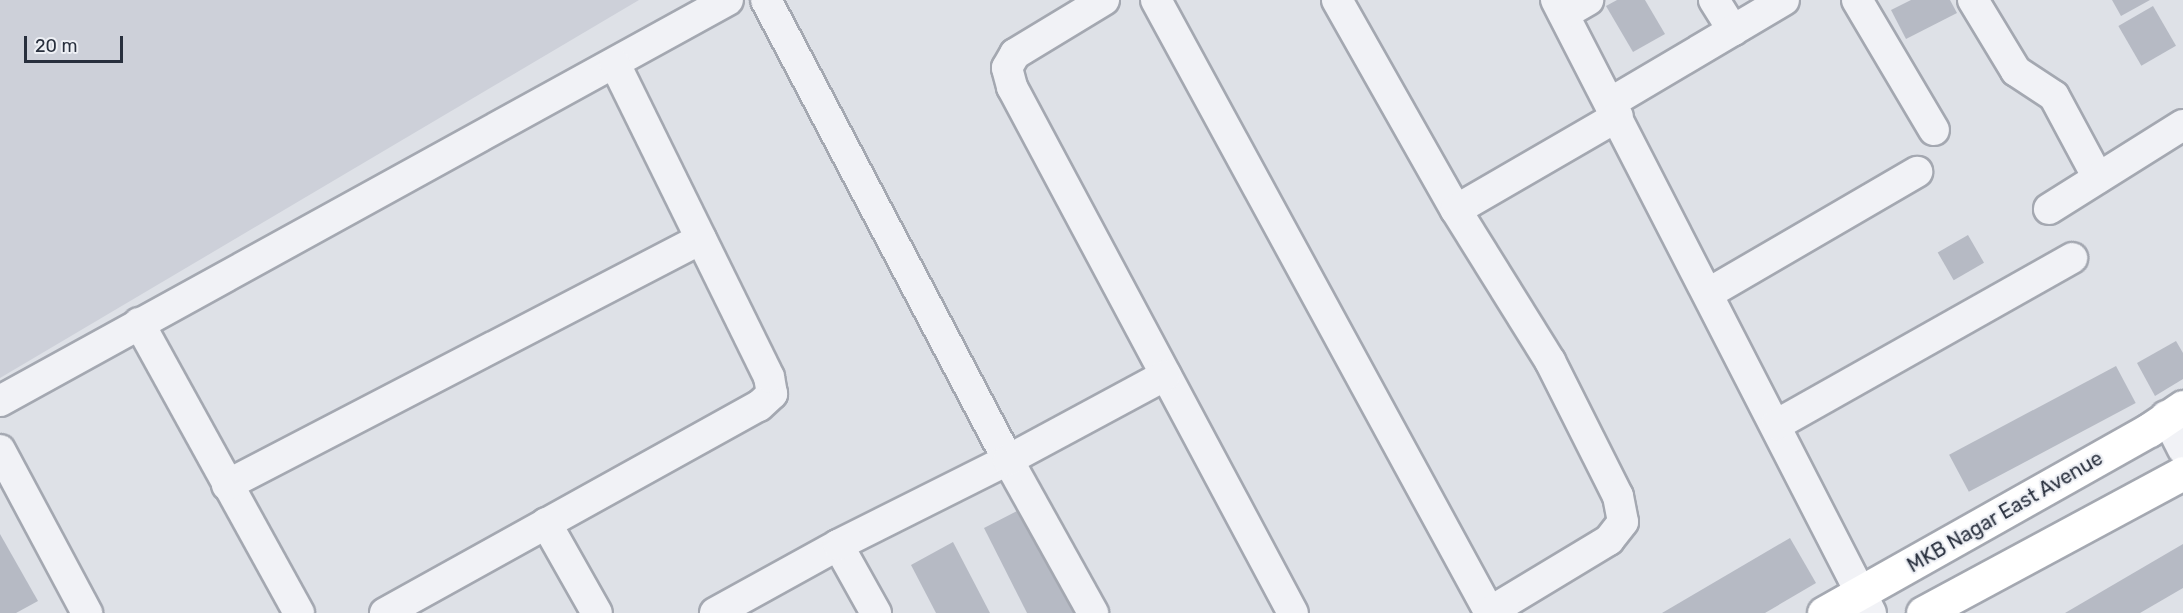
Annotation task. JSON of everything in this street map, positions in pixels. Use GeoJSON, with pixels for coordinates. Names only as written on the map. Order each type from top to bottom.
{"type":"FeatureCollection","features":[{"type":"Feature","properties":{"kind":"main road","name":"MKB Nagar East Avenue"},"geometry":{"type":"LineString","coordinates":[[1824,613],[1866,603],[2149,430],[2174,411]]}},
{"type":"Feature","properties":{"kind":"main road"},"geometry":{"type":"LineString","coordinates":[[1923,613],[2183,472]]}},
{"type":"Feature","properties":{"kind":"street"},"geometry":{"type":"LineString","coordinates":[[0,401],[728,0]]}},
{"type":"Feature","properties":{"kind":"street"},"geometry":{"type":"LineString","coordinates":[[766,0],[1008,460],[1093,613]]}},
{"type":"Feature","properties":{"kind":"street"},"geometry":{"type":"LineString","coordinates":[[1104,0],[1015,54],[1006,68],[1012,87],[1293,613]]}},
{"type":"Feature","properties":{"kind":"street"},"geometry":{"type":"LineString","coordinates":[[1156,0],[1489,613],[1609,540],[1623,522],[1618,496],[1550,361],[1456,210],[1338,0]]}},
{"type":"Feature","properties":{"kind":"street"},"geometry":{"type":"LineString","coordinates":[[1714,0],[1732,30]]}},
{"type":"Feature","properties":{"kind":"street"},"geometry":{"type":"LineString","coordinates":[[1456,210],[1732,30],[1784,0]]}},
{"type":"Feature","properties":{"kind":"street"},"geometry":{"type":"LineString","coordinates":[[1857,0],[1934,130]]}},
{"type":"Feature","properties":{"kind":"street"},"geometry":{"type":"LineString","coordinates":[[1972,0],[2016,71],[2054,96],[2098,178]]}},
{"type":"Feature","properties":{"kind":"street"},"geometry":{"type":"LineString","coordinates":[[1569,5],[1614,109],[1866,603]]}},
{"type":"Feature","properties":{"kind":"street"},"geometry":{"type":"LineString","coordinates":[[385,613],[759,405],[772,393],[770,377],[615,63]]}},
{"type":"Feature","properties":{"kind":"street"},"geometry":{"type":"LineString","coordinates":[[2049,209],[2183,125]]}},
{"type":"Feature","properties":{"kind":"street"},"geometry":{"type":"LineString","coordinates":[[1709,293],[1917,172]]}},
{"type":"Feature","properties":{"kind":"street"},"geometry":{"type":"LineString","coordinates":[[228,484],[701,239]]}},
{"type":"Feature","properties":{"kind":"street"},"geometry":{"type":"LineString","coordinates":[[1776,426],[2072,258]]}},
{"type":"Feature","properties":{"kind":"street"},"geometry":{"type":"LineString","coordinates":[[139,323],[299,613]]}},
{"type":"Feature","properties":{"kind":"street"},"geometry":{"type":"LineString","coordinates":[[716,613],[838,544],[1008,460],[1166,375]]}},
{"type":"Feature","properties":{"kind":"street"},"geometry":{"type":"LineString","coordinates":[[2174,411],[2183,450]]}},
{"type":"Feature","properties":{"kind":"street"},"geometry":{"type":"LineString","coordinates":[[0,450],[87,613]]}},
{"type":"Feature","properties":{"kind":"street"},"geometry":{"type":"LineString","coordinates":[[546,523],[597,613]]}},
{"type":"Feature","properties":{"kind":"street"},"geometry":{"type":"LineString","coordinates":[[838,544],[876,613]]}},
{"type":"Feature","properties":{"kind":"shaded area"},"geometry":{"type":"Polygon","coordinates":[[[0,0],[639,0],[0,378],[0,0]]]}},
{"type":"Feature","properties":{"kind":"building"},"geometry":{"type":"Polygon","coordinates":[[[1617,0],[1645,0],[1665,34],[1633,52],[1606,6],[1617,0]]]}},
{"type":"Feature","properties":{"kind":"building"},"geometry":{"type":"Polygon","coordinates":[[[1911,0],[1950,0],[1957,13],[1906,39],[1891,10],[1911,0]]]}},
{"type":"Feature","properties":{"kind":"building"},"geometry":{"type":"Polygon","coordinates":[[[2112,0],[2150,0],[2121,16],[2112,0]]]}},
{"type":"Feature","properties":{"kind":"building"},"geometry":{"type":"Polygon","coordinates":[[[2153,6],[2176,46],[2141,66],[2118,26],[2153,6]]]}},
{"type":"Feature","properties":{"kind":"building"},"geometry":{"type":"Polygon","coordinates":[[[1968,235],[1984,263],[1954,280],[1938,252],[1968,235]]]}},
{"type":"Feature","properties":{"kind":"building"},"geometry":{"type":"Polygon","coordinates":[[[2176,341],[2183,353],[2183,379],[2155,396],[2137,363],[2176,341]]]}},
{"type":"Feature","properties":{"kind":"building"},"geometry":{"type":"Polygon","coordinates":[[[2116,366],[2136,403],[1969,492],[1949,455],[2116,366]]]}},
{"type":"Feature","properties":{"kind":"building"},"geometry":{"type":"Polygon","coordinates":[[[1027,506],[1080,613],[1027,613],[984,528],[1027,506]]]}},
{"type":"Feature","properties":{"kind":"building"},"geometry":{"type":"Polygon","coordinates":[[[0,534],[38,601],[16,613],[0,613],[0,534]]]}},
{"type":"Feature","properties":{"kind":"building"},"geometry":{"type":"Polygon","coordinates":[[[1790,538],[1816,583],[1765,613],[1662,613],[1790,538]]]}},
{"type":"Feature","properties":{"kind":"building"},"geometry":{"type":"Polygon","coordinates":[[[953,542],[990,613],[936,613],[911,565],[953,542]]]}},
{"type":"Feature","properties":{"kind":"building"},"geometry":{"type":"Polygon","coordinates":[[[2183,544],[2183,588],[2140,613],[2065,613],[2183,544]]]}}]}
